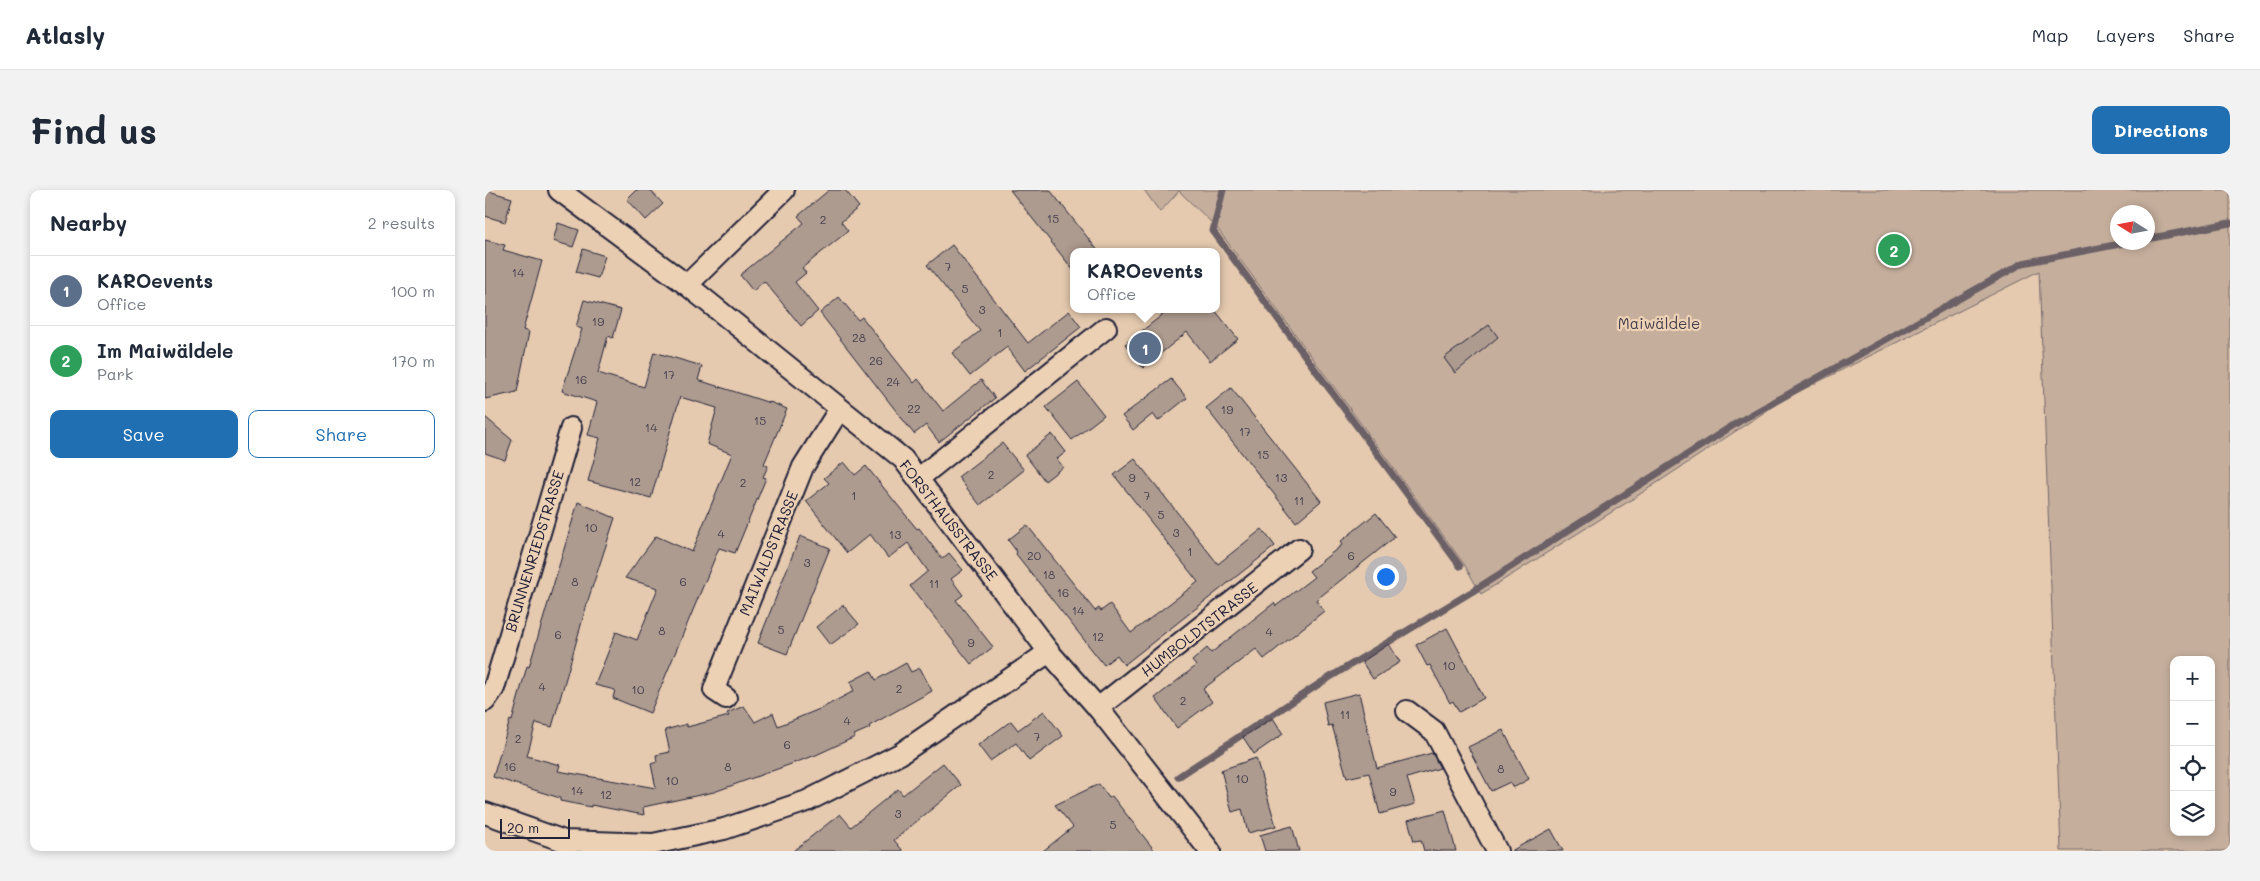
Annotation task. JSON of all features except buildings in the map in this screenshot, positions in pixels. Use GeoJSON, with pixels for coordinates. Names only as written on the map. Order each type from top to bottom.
{"type":"FeatureCollection","features":[{"type":"Feature","properties":{"kind":"street","name":"FORSTHAUSSTRASSE"},"geometry":{"type":"LineString","coordinates":[[559,190],[687,284],[839,410],[903,459],[1049,652],[1098,708],[1210,851]]}},
{"type":"Feature","properties":{"kind":"street"},"geometry":{"type":"LineString","coordinates":[[687,284],[784,190]]}},
{"type":"Feature","properties":{"kind":"street"},"geometry":{"type":"LineString","coordinates":[[919,478],[1106,328]]}},
{"type":"Feature","properties":{"kind":"street","name":"MAIWALDSTRASSE"},"geometry":{"type":"LineString","coordinates":[[726,698],[714,690],[721,670],[803,467],[839,410]]}},
{"type":"Feature","properties":{"kind":"street","name":"BRUNNENRIEDSTRASSE"},"geometry":{"type":"LineString","coordinates":[[485,701],[494,688],[571,428]]}},
{"type":"Feature","properties":{"kind":"street","name":"HUMBOLDTSTRASSE"},"geometry":{"type":"LineString","coordinates":[[1098,708],[1299,549]]}},
{"type":"Feature","properties":{"kind":"street"},"geometry":{"type":"LineString","coordinates":[[485,812],[567,846],[653,844],[724,829],[807,801],[900,754],[1049,652]]}},
{"type":"Feature","properties":{"kind":"street"},"geometry":{"type":"LineString","coordinates":[[1407,711],[1434,731],[1497,851]]}},
{"type":"Feature","properties":{"kind":"green space","name":"Maiwäldele"},"geometry":{"type":"Polygon","coordinates":[[[1144,190],[2230,190],[2230,851],[2061,851],[2039,271],[1786,398],[1631,500],[1481,594],[1464,564],[1217,228],[1179,191],[1160,212],[1144,190]]]}},
{"type":"Feature","properties":{"kind":"waterway"},"geometry":{"type":"LineString","coordinates":[[1223,190],[1213,231],[1460,566]]}},
{"type":"Feature","properties":{"kind":"waterway"},"geometry":{"type":"LineString","coordinates":[[2155,237],[2230,223]]}},
{"type":"Feature","properties":{"kind":"waterway"},"geometry":{"type":"LineString","coordinates":[[1178,777],[1322,682],[1473,591],[1740,421],[2023,263],[2110,246]]}},
{"type":"Feature","properties":{"kind":"place","name":"Im Maiwäldele"},"geometry":{"type":"Point","coordinates":[1894,250]}},
{"type":"Feature","properties":{"kind":"place","name":"KAROevents"},"geometry":{"type":"Point","coordinates":[1145,348]}}]}
